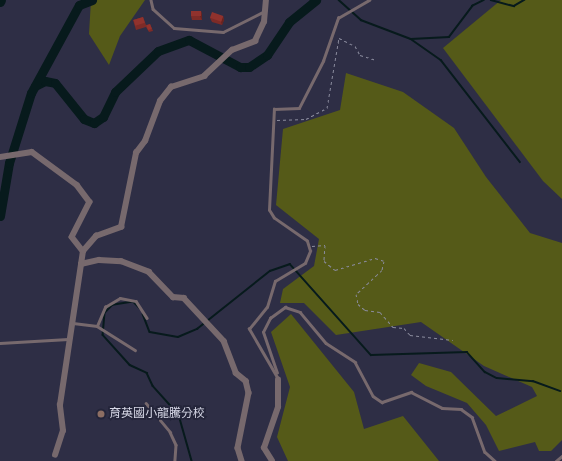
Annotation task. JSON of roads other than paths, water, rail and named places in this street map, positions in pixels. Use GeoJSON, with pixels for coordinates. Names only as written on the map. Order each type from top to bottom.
{"type":"FeatureCollection","features":[{"type":"Feature","properties":{"kind":"street"},"geometry":{"type":"LineString","coordinates":[[55,455],[62,431],[60,405],[68,367],[68,338],[72,323],[83,251],[96,236],[121,227],[136,153],[145,141],[160,101],[171,87],[204,76],[232,50],[255,41],[265,11],[266,0]]}},
{"type":"Feature","properties":{"kind":"street"},"geometry":{"type":"LineString","coordinates":[[0,157],[27,154],[32,152],[62,170],[90,202],[72,237],[83,251]]}},
{"type":"Feature","properties":{"kind":"street"},"geometry":{"type":"LineString","coordinates":[[81,264],[99,260],[121,261],[149,272],[174,297],[184,298],[224,341],[236,374],[246,381],[249,393],[238,448],[242,461]]}},
{"type":"Feature","properties":{"kind":"street"},"geometry":{"type":"LineString","coordinates":[[272,461],[264,448],[278,407],[278,380]]}},
{"type":"Feature","properties":{"kind":"lane"},"geometry":{"type":"LineString","coordinates":[[151,0],[153,9],[174,28],[223,32],[265,11]]}},
{"type":"Feature","properties":{"kind":"lane"},"geometry":{"type":"LineString","coordinates":[[278,380],[249,329],[267,307],[275,281],[305,263],[309,247],[307,240],[274,218],[269,210],[275,120],[274,109],[299,108],[306,98],[311,80],[324,62],[338,18],[369,0]]}},
{"type":"Feature","properties":{"kind":"lane"},"geometry":{"type":"LineString","coordinates":[[97,326],[105,307],[120,298],[136,301],[147,318]]}},
{"type":"Feature","properties":{"kind":"lane"},"geometry":{"type":"LineString","coordinates":[[278,380],[273,354],[263,332],[270,318],[285,307],[300,312],[326,343],[356,362],[373,396],[382,402],[411,392],[442,408],[461,409],[472,417],[485,452],[495,461]]}},
{"type":"Feature","properties":{"kind":"lane"},"geometry":{"type":"LineString","coordinates":[[72,323],[97,326],[135,350]]}},
{"type":"Feature","properties":{"kind":"lane"},"geometry":{"type":"LineString","coordinates":[[0,343],[68,338]]}},
{"type":"Feature","properties":{"kind":"lane"},"geometry":{"type":"LineString","coordinates":[[146,403],[170,432],[176,445],[175,461]]}},
{"type":"Feature","properties":{"kind":"lane"},"geometry":{"type":"LineString","coordinates":[[556,461],[562,456]]}},
{"type":"Feature","properties":{"kind":"waterway"},"geometry":{"type":"LineString","coordinates":[[0,216],[9,163],[31,93],[79,5],[92,0]]}},
{"type":"Feature","properties":{"kind":"waterway"},"geometry":{"type":"LineString","coordinates":[[35,86],[45,81],[55,83],[84,119],[94,123],[103,117],[115,92],[158,51],[189,40],[240,67],[249,67],[267,55],[289,22],[316,0]]}},
{"type":"Feature","properties":{"kind":"waterway"},"geometry":{"type":"LineString","coordinates":[[339,0],[361,20],[411,39],[441,60],[520,162]]}},
{"type":"Feature","properties":{"kind":"waterway"},"geometry":{"type":"LineString","coordinates":[[411,39],[449,37],[472,6],[484,0]]}},
{"type":"Feature","properties":{"kind":"waterway"},"geometry":{"type":"LineString","coordinates":[[491,0],[514,6],[524,0]]}},
{"type":"Feature","properties":{"kind":"waterway"},"geometry":{"type":"LineString","coordinates":[[143,314],[150,332],[178,337],[197,329],[270,271],[290,264],[371,355],[467,352],[485,372],[497,378],[533,381],[560,391]]}},
{"type":"Feature","properties":{"kind":"waterway"},"geometry":{"type":"LineString","coordinates":[[140,309],[133,302],[113,305],[105,313],[103,335],[130,365],[147,373],[153,386],[179,415],[192,461]]}},
{"type":"Feature","properties":{"kind":"place","name":"育英國小龍騰分校"},"geometry":{"type":"Point","coordinates":[101,414]}}]}
